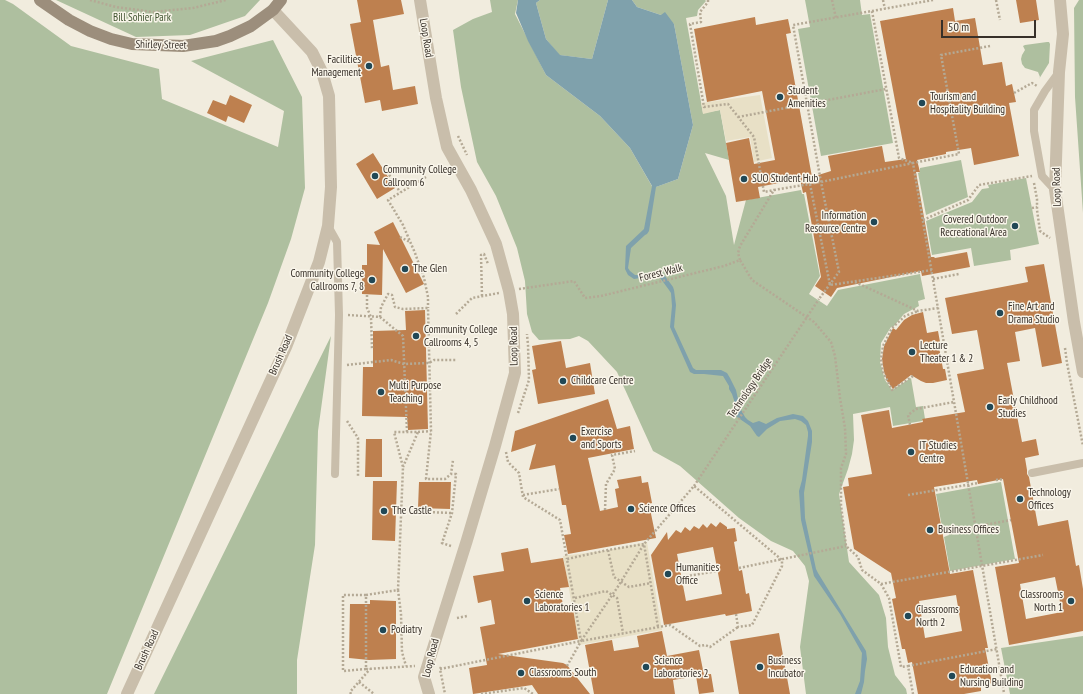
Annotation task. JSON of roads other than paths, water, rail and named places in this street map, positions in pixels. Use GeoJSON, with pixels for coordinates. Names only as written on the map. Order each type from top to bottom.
{"type":"FeatureCollection","features":[{"type":"Feature","properties":{"kind":"street","name":"Shirley Street"},"geometry":{"type":"LineString","coordinates":[[40,0],[69,20],[90,31],[111,39],[132,44],[162,46],[183,46],[216,41],[230,36],[251,26],[273,10],[281,0]]}},
{"type":"Feature","properties":{"kind":"street","name":"Loop Road"},"geometry":{"type":"LineString","coordinates":[[420,0],[436,98],[447,147],[471,190],[496,244],[503,292],[513,314],[515,373],[467,540],[424,677],[429,694]]}},
{"type":"Feature","properties":{"kind":"street","name":"Loop Road"},"geometry":{"type":"LineString","coordinates":[[1060,0],[1063,34],[1055,190],[1074,322],[1083,372]]}},
{"type":"Feature","properties":{"kind":"street","name":"Brush Road"},"geometry":{"type":"LineString","coordinates":[[127,694],[286,347],[319,262],[328,226],[331,187],[329,96],[322,72],[312,52],[273,10]]}},
{"type":"Feature","properties":{"kind":"lane"},"geometry":{"type":"LineString","coordinates":[[1055,190],[1042,176],[1034,131],[1034,110],[1045,91],[1060,72]]}},
{"type":"Feature","properties":{"kind":"lane"},"geometry":{"type":"LineString","coordinates":[[328,226],[337,242],[339,315],[335,474]]}},
{"type":"Feature","properties":{"kind":"lane"},"geometry":{"type":"LineString","coordinates":[[1032,473],[1083,463]]}},
{"type":"Feature","properties":{"kind":"water"},"geometry":{"type":"Polygon","coordinates":[[[518,0],[540,0],[536,3],[546,39],[560,55],[592,59],[608,0],[632,0],[637,7],[661,15],[665,12],[674,24],[693,125],[678,179],[656,187],[649,231],[631,248],[628,268],[635,275],[659,271],[662,272],[674,290],[676,305],[674,327],[693,368],[696,370],[721,370],[727,373],[736,390],[740,408],[748,420],[753,423],[759,421],[766,424],[777,418],[793,414],[803,416],[808,421],[812,431],[812,442],[804,493],[805,518],[816,569],[866,651],[867,659],[861,694],[855,694],[860,681],[862,653],[840,614],[814,576],[801,520],[799,491],[808,436],[806,425],[795,419],[780,421],[767,429],[759,437],[750,426],[737,417],[734,413],[734,400],[729,386],[723,376],[694,374],[690,372],[670,327],[672,306],[671,293],[658,275],[634,279],[628,275],[625,269],[626,246],[644,229],[652,186],[630,148],[600,116],[546,75],[528,41],[516,13],[518,0]]]}},
{"type":"Feature","properties":{"kind":"place","name":"Facilities Management"},"geometry":{"type":"Point","coordinates":[369,66]}},
{"type":"Feature","properties":{"kind":"place","name":"Student Amenities"},"geometry":{"type":"Point","coordinates":[780,97]}},
{"type":"Feature","properties":{"kind":"place","name":"Tourism and Hospitality Building"},"geometry":{"type":"Point","coordinates":[922,103]}},
{"type":"Feature","properties":{"kind":"place","name":"Community College Callroom 6"},"geometry":{"type":"Point","coordinates":[375,176]}},
{"type":"Feature","properties":{"kind":"place","name":"SUO Student Hub"},"geometry":{"type":"Point","coordinates":[744,179]}},
{"type":"Feature","properties":{"kind":"place","name":"Information Resource Centre"},"geometry":{"type":"Point","coordinates":[874,222]}},
{"type":"Feature","properties":{"kind":"place","name":"Covered Outdoor Recreational Area"},"geometry":{"type":"Point","coordinates":[1015,226]}},
{"type":"Feature","properties":{"kind":"place","name":"The Glen"},"geometry":{"type":"Point","coordinates":[405,269]}},
{"type":"Feature","properties":{"kind":"place","name":"Community College Callrooms 7, 8"},"geometry":{"type":"Point","coordinates":[372,280]}},
{"type":"Feature","properties":{"kind":"place","name":"Fine Art and Drama Studio"},"geometry":{"type":"Point","coordinates":[1000,313]}},
{"type":"Feature","properties":{"kind":"place","name":"Community College Callrooms 4, 5"},"geometry":{"type":"Point","coordinates":[416,336]}},
{"type":"Feature","properties":{"kind":"place","name":"Lecture Theater 1 & 2"},"geometry":{"type":"Point","coordinates":[912,352]}},
{"type":"Feature","properties":{"kind":"place","name":"Childcare Centre"},"geometry":{"type":"Point","coordinates":[563,381]}},
{"type":"Feature","properties":{"kind":"place","name":"Multi Purpose Teaching"},"geometry":{"type":"Point","coordinates":[381,392]}},
{"type":"Feature","properties":{"kind":"place","name":"Early Childhood Studies"},"geometry":{"type":"Point","coordinates":[990,407]}},
{"type":"Feature","properties":{"kind":"place","name":"Exercise and Sports"},"geometry":{"type":"Point","coordinates":[573,438]}},
{"type":"Feature","properties":{"kind":"place","name":"IT Studies Centre"},"geometry":{"type":"Point","coordinates":[911,452]}},
{"type":"Feature","properties":{"kind":"place","name":"Technology Offices"},"geometry":{"type":"Point","coordinates":[1020,499]}},
{"type":"Feature","properties":{"kind":"place","name":"Science Offices"},"geometry":{"type":"Point","coordinates":[631,509]}},
{"type":"Feature","properties":{"kind":"place","name":"The Castle"},"geometry":{"type":"Point","coordinates":[384,511]}},
{"type":"Feature","properties":{"kind":"place","name":"Business Offices"},"geometry":{"type":"Point","coordinates":[930,530]}},
{"type":"Feature","properties":{"kind":"place","name":"Humanities Office"},"geometry":{"type":"Point","coordinates":[668,574]}},
{"type":"Feature","properties":{"kind":"place","name":"Science Laboratories 1"},"geometry":{"type":"Point","coordinates":[527,601]}},
{"type":"Feature","properties":{"kind":"place","name":"Classrooms North 1"},"geometry":{"type":"Point","coordinates":[1071,601]}},
{"type":"Feature","properties":{"kind":"place","name":"Classrooms North 2"},"geometry":{"type":"Point","coordinates":[908,616]}},
{"type":"Feature","properties":{"kind":"place","name":"Podiatry"},"geometry":{"type":"Point","coordinates":[383,630]}},
{"type":"Feature","properties":{"kind":"place","name":"Science Laboratories 2"},"geometry":{"type":"Point","coordinates":[646,667]}},
{"type":"Feature","properties":{"kind":"place","name":"Business Incubator"},"geometry":{"type":"Point","coordinates":[760,667]}},
{"type":"Feature","properties":{"kind":"place","name":"Classrooms South"},"geometry":{"type":"Point","coordinates":[521,673]}},
{"type":"Feature","properties":{"kind":"place","name":"Education and Nursing Building"},"geometry":{"type":"Point","coordinates":[952,676]}},
{"type":"Feature","properties":{"kind":"park label","name":"Bill Sohier Park"},"geometry":{"type":"Point","coordinates":[142,18]}}]}
